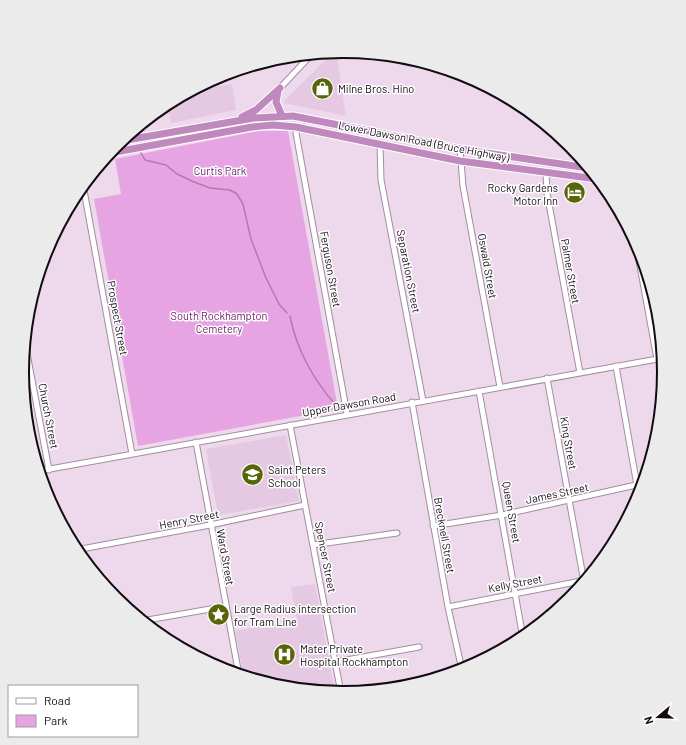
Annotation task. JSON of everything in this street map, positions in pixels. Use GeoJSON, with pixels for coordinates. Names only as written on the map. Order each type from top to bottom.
{"type":"FeatureCollection","features":[{"type":"Feature","properties":{"kind":"highway"},"geometry":{"type":"LineString","coordinates":[[280,88],[276,102],[278,110],[282,116]]}},
{"type":"Feature","properties":{"kind":"highway"},"geometry":{"type":"LineString","coordinates":[[132,140],[229,122],[256,110],[280,88]]}},
{"type":"Feature","properties":{"kind":"highway","name":"Lower Dawson Road (Bruce Highway)"},"geometry":{"type":"LineString","coordinates":[[229,122],[293,116],[460,149],[581,167]]}},
{"type":"Feature","properties":{"kind":"highway","name":"Lower Dawson Road (Bruce Highway)"},"geometry":{"type":"LineString","coordinates":[[120,151],[252,127],[273,125],[296,127],[460,161],[590,178]]}},
{"type":"Feature","properties":{"kind":"street"},"geometry":{"type":"LineString","coordinates":[[280,88],[306,61]]}},
{"type":"Feature","properties":{"kind":"street","name":"Ferguson Street"},"geometry":{"type":"LineString","coordinates":[[296,127],[298,146],[347,414]]}},
{"type":"Feature","properties":{"kind":"street","name":"Separation Street"},"geometry":{"type":"LineString","coordinates":[[380,145],[381,180],[423,400]]}},
{"type":"Feature","properties":{"kind":"street","name":"Oswald Street"},"geometry":{"type":"LineString","coordinates":[[460,149],[460,161],[500,387]]}},
{"type":"Feature","properties":{"kind":"street","name":"Palmer Street"},"geometry":{"type":"LineString","coordinates":[[546,172],[547,193],[580,373]]}},
{"type":"Feature","properties":{"kind":"street","name":"Prospect Street"},"geometry":{"type":"LineString","coordinates":[[85,194],[132,454]]}},
{"type":"Feature","properties":{"kind":"street"},"geometry":{"type":"LineString","coordinates":[[642,278],[656,359]]}},
{"type":"Feature","properties":{"kind":"street","name":"Upper Dawson Road"},"geometry":{"type":"LineString","coordinates":[[45,470],[412,402],[656,359]]}},
{"type":"Feature","properties":{"kind":"street","name":"Church Street"},"geometry":{"type":"LineString","coordinates":[[29,366],[49,470]]}},
{"type":"Feature","properties":{"kind":"street"},"geometry":{"type":"LineString","coordinates":[[616,366],[636,485]]}},
{"type":"Feature","properties":{"kind":"street","name":"King Street"},"geometry":{"type":"LineString","coordinates":[[547,378],[584,574]]}},
{"type":"Feature","properties":{"kind":"street","name":"Queen Street"},"geometry":{"type":"LineString","coordinates":[[479,391],[523,630]]}},
{"type":"Feature","properties":{"kind":"street","name":"Brecknell Street"},"geometry":{"type":"LineString","coordinates":[[412,402],[448,607],[461,664]]}},
{"type":"Feature","properties":{"kind":"street","name":"Spencer Street"},"geometry":{"type":"LineString","coordinates":[[290,425],[340,686]]}},
{"type":"Feature","properties":{"kind":"street","name":"Ward Street"},"geometry":{"type":"LineString","coordinates":[[196,442],[237,668]]}},
{"type":"Feature","properties":{"kind":"street","name":"James Street"},"geometry":{"type":"LineString","coordinates":[[434,526],[502,515],[635,486]]}},
{"type":"Feature","properties":{"kind":"street","name":"Henry Street"},"geometry":{"type":"LineString","coordinates":[[83,549],[210,525],[305,505]]}},
{"type":"Feature","properties":{"kind":"street"},"geometry":{"type":"LineString","coordinates":[[313,545],[396,533]]}},
{"type":"Feature","properties":{"kind":"street","name":"Kelly Street"},"geometry":{"type":"LineString","coordinates":[[448,607],[577,583]]}},
{"type":"Feature","properties":{"kind":"street"},"geometry":{"type":"LineString","coordinates":[[149,620],[216,608],[225,609]]}},
{"type":"Feature","properties":{"kind":"street"},"geometry":{"type":"LineString","coordinates":[[336,662],[419,647]]}},
{"type":"Feature","properties":{"kind":"shaded area"},"geometry":{"type":"Polygon","coordinates":[[[337,58],[346,116],[285,103],[284,101],[327,59],[337,58]]]}},
{"type":"Feature","properties":{"kind":"shaded area"},"geometry":{"type":"Polygon","coordinates":[[[232,84],[236,110],[171,123],[169,111],[211,88],[232,84]]]}},
{"type":"Feature","properties":{"kind":"shaded area","name":"Saint Peters School"},"geometry":{"type":"Polygon","coordinates":[[[286,435],[299,501],[218,515],[206,449],[286,435]]]}},
{"type":"Feature","properties":{"kind":"shaded area","name":"Mater Private Hospital Rockhampton"},"geometry":{"type":"Polygon","coordinates":[[[315,584],[334,686],[302,684],[262,676],[243,670],[235,631],[297,620],[291,587],[315,584]]]}},
{"type":"Feature","properties":{"kind":"green space","name":"South Rockhampton Cemetery"},"geometry":{"type":"Polygon","coordinates":[[[259,131],[288,131],[338,409],[138,446],[94,199],[121,194],[115,159],[259,131]]]}},
{"type":"Feature","properties":{"kind":"waterway"},"geometry":{"type":"LineString","coordinates":[[141,153],[145,160],[166,165],[177,174],[194,182],[210,188],[230,190],[237,194],[243,204],[251,239],[266,278],[279,304],[287,313]]}},
{"type":"Feature","properties":{"kind":"waterway"},"geometry":{"type":"LineString","coordinates":[[290,316],[296,340],[306,362],[319,384],[334,403]]}},
{"type":"Feature","properties":{"kind":"place","name":"Milne Bros. Hino"},"geometry":{"type":"Point","coordinates":[322,88]}},
{"type":"Feature","properties":{"kind":"place","name":"Rocky Gardens Motor Inn"},"geometry":{"type":"Point","coordinates":[574,193]}},
{"type":"Feature","properties":{"kind":"place","name":"Saint Peters School"},"geometry":{"type":"Point","coordinates":[252,475]}},
{"type":"Feature","properties":{"kind":"place","name":"Large Radius intersection for Tram Line"},"geometry":{"type":"Point","coordinates":[219,614]}},
{"type":"Feature","properties":{"kind":"place","name":"Mater Private Hospital Rockhampton"},"geometry":{"type":"Point","coordinates":[284,654]}},
{"type":"Feature","properties":{"kind":"park label","name":"Curtis Park"},"geometry":{"type":"Point","coordinates":[220,170]}}]}
